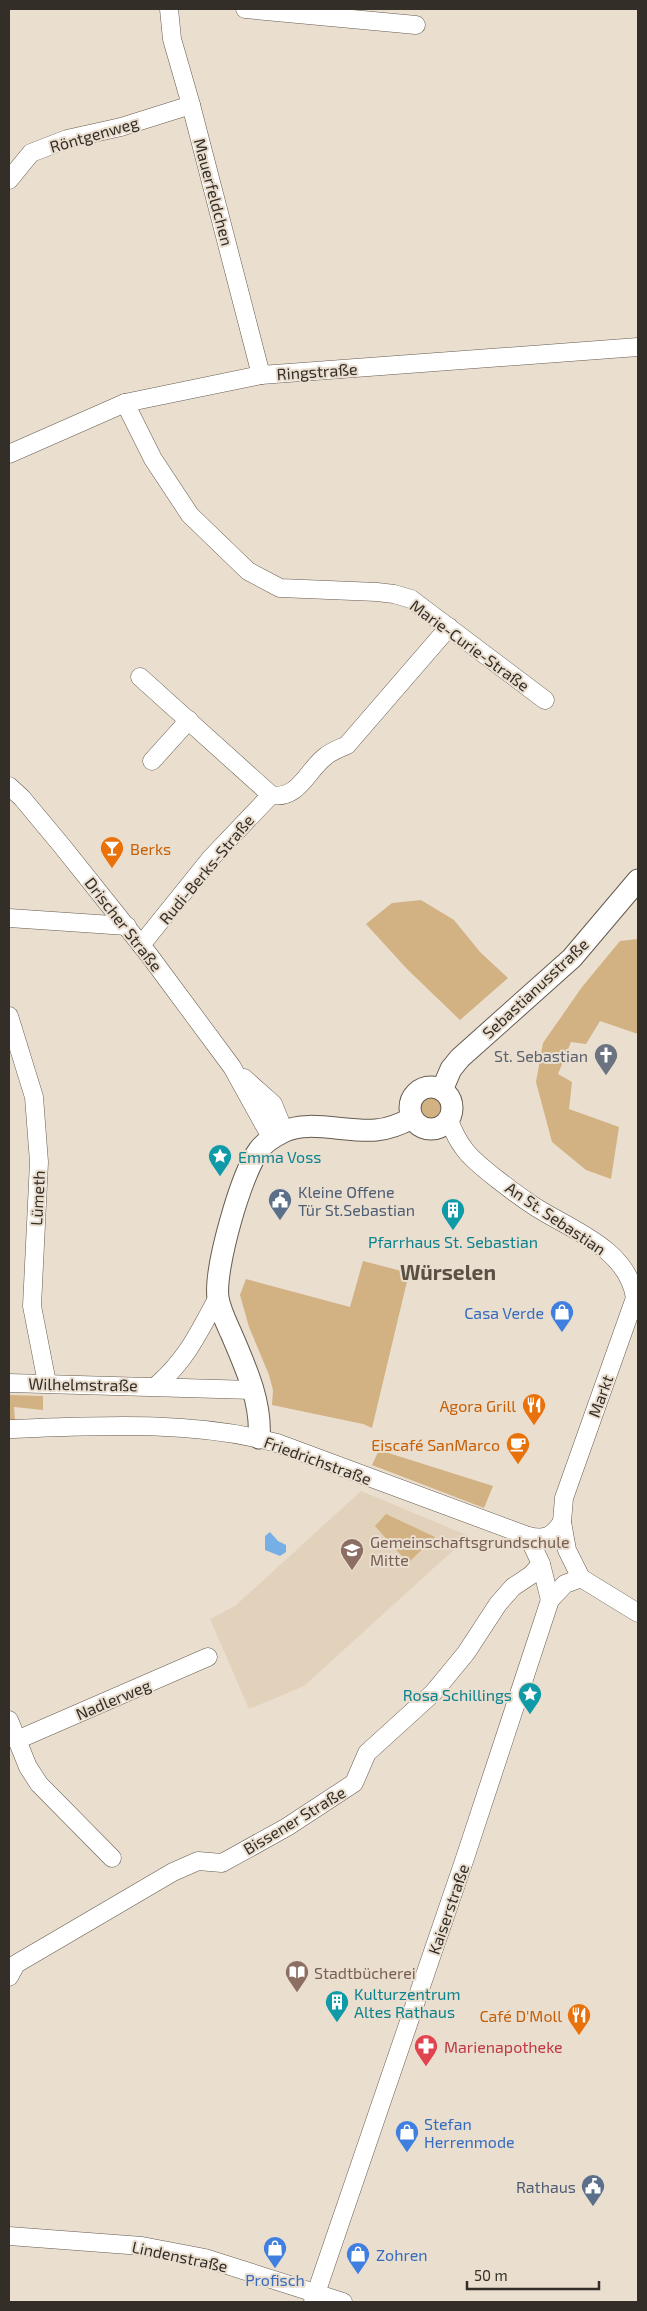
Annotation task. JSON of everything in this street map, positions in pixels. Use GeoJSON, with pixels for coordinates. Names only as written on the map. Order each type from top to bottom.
{"type":"FeatureCollection","features":[{"type":"Feature","properties":{"kind":"street","name":"Mauerfeldchen"},"geometry":{"type":"LineString","coordinates":[[169,9],[172,39],[261,375]]}},
{"type":"Feature","properties":{"kind":"street"},"geometry":{"type":"LineString","coordinates":[[245,9],[416,24]]}},
{"type":"Feature","properties":{"kind":"street","name":"Röntgenweg"},"geometry":{"type":"LineString","coordinates":[[9,180],[31,153],[67,139],[120,127],[191,106]]}},
{"type":"Feature","properties":{"kind":"street","name":"Ringstraße"},"geometry":{"type":"LineString","coordinates":[[11,449],[124,403],[261,375],[638,346]]}},
{"type":"Feature","properties":{"kind":"street","name":"Marie-Curie-Straße"},"geometry":{"type":"LineString","coordinates":[[124,403],[153,459],[190,515],[248,571],[280,588],[394,594],[411,599],[545,700]]}},
{"type":"Feature","properties":{"kind":"street"},"geometry":{"type":"LineString","coordinates":[[140,677],[271,795],[282,797],[290,793],[326,756],[348,745],[449,627]]}},
{"type":"Feature","properties":{"kind":"street"},"geometry":{"type":"LineString","coordinates":[[152,761],[189,720]]}},
{"type":"Feature","properties":{"kind":"street","name":"Drischer Straße"},"geometry":{"type":"LineString","coordinates":[[9,786],[22,798],[128,926],[232,1068],[278,1135]]}},
{"type":"Feature","properties":{"kind":"street","name":"Rudi-Berks-Straße"},"geometry":{"type":"LineString","coordinates":[[141,945],[220,848],[271,795]]}},
{"type":"Feature","properties":{"kind":"street","name":"Sebastianusstraße"},"geometry":{"type":"LineString","coordinates":[[442,1090],[451,1069],[460,1058],[572,958],[636,888]]}},
{"type":"Feature","properties":{"kind":"street"},"geometry":{"type":"LineString","coordinates":[[9,918],[128,926]]}},
{"type":"Feature","properties":{"kind":"street","name":"Lümeth"},"geometry":{"type":"LineString","coordinates":[[9,1016],[34,1097],[39,1162],[32,1306],[47,1383]]}},
{"type":"Feature","properties":{"kind":"street"},"geometry":{"type":"LineString","coordinates":[[429,1086],[442,1090],[451,1100],[452,1114],[449,1120],[437,1129],[430,1130],[416,1124],[412,1118],[410,1104],[416,1092],[429,1086]]}},
{"type":"Feature","properties":{"kind":"street"},"geometry":{"type":"LineString","coordinates":[[278,1135],[298,1127],[376,1130],[392,1127],[412,1118]]}},
{"type":"Feature","properties":{"kind":"street","name":"An St. Sebastian"},"geometry":{"type":"LineString","coordinates":[[449,1120],[455,1135],[474,1159],[536,1207],[597,1243],[624,1272]]}},
{"type":"Feature","properties":{"kind":"street","name":"Wilhelmstraße"},"geometry":{"type":"LineString","coordinates":[[157,1386],[175,1370],[185,1356],[218,1297],[222,1259],[243,1182],[260,1148],[278,1135]]}},
{"type":"Feature","properties":{"kind":"street","name":"Markt"},"geometry":{"type":"LineString","coordinates":[[581,1578],[568,1550],[562,1522],[564,1498],[574,1464],[636,1298],[633,1287],[624,1272]]}},
{"type":"Feature","properties":{"kind":"street","name":"Wilhelmstraße"},"geometry":{"type":"LineString","coordinates":[[218,1297],[252,1390],[260,1422],[258,1438]]}},
{"type":"Feature","properties":{"kind":"street","name":"Wilhelmstraße"},"geometry":{"type":"LineString","coordinates":[[9,1383],[252,1390]]}},
{"type":"Feature","properties":{"kind":"street","name":"Friedrichstraße"},"geometry":{"type":"LineString","coordinates":[[9,1429],[160,1426],[258,1438],[277,1443],[528,1536]]}},
{"type":"Feature","properties":{"kind":"street"},"geometry":{"type":"LineString","coordinates":[[528,1536],[548,1537],[553,1534],[562,1522]]}},
{"type":"Feature","properties":{"kind":"street"},"geometry":{"type":"LineString","coordinates":[[528,1536],[541,1564],[550,1600]]}},
{"type":"Feature","properties":{"kind":"street","name":"Bissener Straße"},"geometry":{"type":"LineString","coordinates":[[9,1977],[16,1964],[173,1872],[198,1861],[222,1864],[287,1827],[354,1783],[367,1753],[432,1693],[466,1653],[498,1604],[514,1587],[531,1575],[541,1564]]}},
{"type":"Feature","properties":{"kind":"street"},"geometry":{"type":"LineString","coordinates":[[581,1578],[638,1613]]}},
{"type":"Feature","properties":{"kind":"street","name":"Kaiserstraße"},"geometry":{"type":"LineString","coordinates":[[315,2298],[465,1858],[550,1600],[565,1584],[581,1578]]}},
{"type":"Feature","properties":{"kind":"street","name":"Nadlerweg"},"geometry":{"type":"LineString","coordinates":[[17,1740],[208,1658]]}},
{"type":"Feature","properties":{"kind":"street"},"geometry":{"type":"LineString","coordinates":[[9,1720],[28,1767],[40,1784],[112,1858]]}},
{"type":"Feature","properties":{"kind":"street","name":"Lindenstraße"},"geometry":{"type":"LineString","coordinates":[[9,2236],[142,2246],[205,2258],[315,2298],[343,2302]]}},
{"type":"Feature","properties":{"kind":"shaded area"},"geometry":{"type":"Polygon","coordinates":[[[421,900],[454,920],[480,952],[508,978],[460,1020],[407,969],[366,924],[392,903],[421,900]]]}},
{"type":"Feature","properties":{"kind":"shaded area"},"geometry":{"type":"Polygon","coordinates":[[[638,939],[638,1034],[600,1021],[586,1044],[571,1042],[558,1074],[572,1082],[569,1109],[619,1127],[611,1179],[586,1170],[552,1142],[536,1082],[543,1043],[582,987],[620,941],[638,939]]]}},
{"type":"Feature","properties":{"kind":"shaded area"},"geometry":{"type":"Polygon","coordinates":[[[431,1097],[441,1104],[442,1108],[435,1118],[431,1119],[421,1112],[420,1108],[427,1098],[431,1097]]]}},
{"type":"Feature","properties":{"kind":"shaded area"},"geometry":{"type":"Polygon","coordinates":[[[363,1261],[409,1273],[372,1428],[363,1424],[272,1405],[273,1390],[269,1375],[249,1327],[240,1295],[246,1279],[350,1307],[363,1261]]]}},
{"type":"Feature","properties":{"kind":"shaded area"},"geometry":{"type":"Polygon","coordinates":[[[9,1395],[43,1396],[43,1410],[14,1407],[15,1420],[9,1420],[9,1395]]]}},
{"type":"Feature","properties":{"kind":"shaded area"},"geometry":{"type":"Polygon","coordinates":[[[379,1450],[493,1486],[484,1508],[372,1465],[379,1450]]]}},
{"type":"Feature","properties":{"kind":"shaded area","name":"Gemeinschaftsgrundschule Mitte"},"geometry":{"type":"Polygon","coordinates":[[[361,1491],[469,1536],[304,1686],[249,1709],[210,1619],[235,1606],[361,1491]]]}},
{"type":"Feature","properties":{"kind":"shaded area"},"geometry":{"type":"Polygon","coordinates":[[[386,1514],[435,1537],[408,1563],[375,1526],[386,1514]]]}},
{"type":"Feature","properties":{"kind":"water"},"geometry":{"type":"Polygon","coordinates":[[[270,1532],[278,1541],[286,1545],[286,1552],[280,1556],[265,1550],[265,1536],[270,1532]]]}},
{"type":"Feature","properties":{"kind":"place","name":"Berks"},"geometry":{"type":"Point","coordinates":[112,869]}},
{"type":"Feature","properties":{"kind":"place","name":"St. Sebastian"},"geometry":{"type":"Point","coordinates":[606,1076]}},
{"type":"Feature","properties":{"kind":"place","name":"Emma Voss"},"geometry":{"type":"Point","coordinates":[220,1177]}},
{"type":"Feature","properties":{"kind":"place","name":"Kleine Offene Tür St.Sebastian"},"geometry":{"type":"Point","coordinates":[280,1221]}},
{"type":"Feature","properties":{"kind":"place","name":"Pfarrhaus St. Sebastian"},"geometry":{"type":"Point","coordinates":[453,1231]}},
{"type":"Feature","properties":{"kind":"place","name":"Casa Verde"},"geometry":{"type":"Point","coordinates":[562,1333]}},
{"type":"Feature","properties":{"kind":"place","name":"Agora Grill"},"geometry":{"type":"Point","coordinates":[534,1426]}},
{"type":"Feature","properties":{"kind":"place","name":"Eiscafé SanMarco"},"geometry":{"type":"Point","coordinates":[518,1465]}},
{"type":"Feature","properties":{"kind":"place","name":"Gemeinschaftsgrundschule Mitte"},"geometry":{"type":"Point","coordinates":[352,1571]}},
{"type":"Feature","properties":{"kind":"place","name":"Rosa Schillings"},"geometry":{"type":"Point","coordinates":[530,1715]}},
{"type":"Feature","properties":{"kind":"place","name":"Stadtbücherei"},"geometry":{"type":"Point","coordinates":[297,1993]}},
{"type":"Feature","properties":{"kind":"place","name":"Kulturzentrum Altes Rathaus"},"geometry":{"type":"Point","coordinates":[337,2023]}},
{"type":"Feature","properties":{"kind":"place","name":"Café D'Moll"},"geometry":{"type":"Point","coordinates":[579,2036]}},
{"type":"Feature","properties":{"kind":"place","name":"Marienapotheke"},"geometry":{"type":"Point","coordinates":[426,2067]}},
{"type":"Feature","properties":{"kind":"place","name":"Stefan Herrenmode"},"geometry":{"type":"Point","coordinates":[407,2153]}},
{"type":"Feature","properties":{"kind":"place","name":"Rathaus"},"geometry":{"type":"Point","coordinates":[593,2207]}},
{"type":"Feature","properties":{"kind":"place","name":"Profisch"},"geometry":{"type":"Point","coordinates":[275,2269]}},
{"type":"Feature","properties":{"kind":"place","name":"Zohren"},"geometry":{"type":"Point","coordinates":[358,2275]}},
{"type":"Feature","properties":{"kind":"district","name":"Würselen"},"geometry":{"type":"Point","coordinates":[448,1271]}}]}
